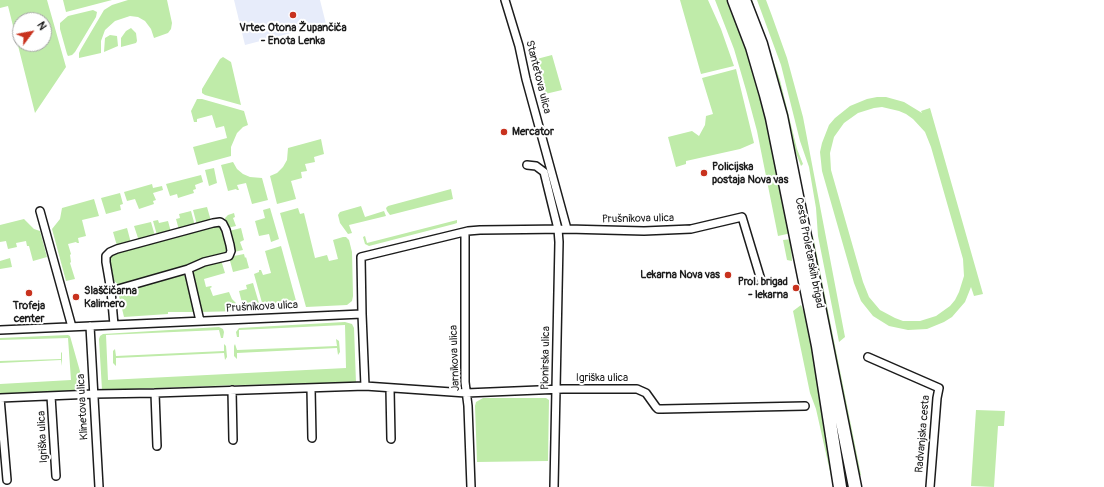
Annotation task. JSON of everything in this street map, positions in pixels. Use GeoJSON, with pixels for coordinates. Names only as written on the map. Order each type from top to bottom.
{"type":"FeatureCollection","features":[{"type":"Feature","properties":{"kind":"main road","name":"Cesta Proletarskih brigad"},"geometry":{"type":"LineString","coordinates":[[734,0],[752,47],[772,118],[818,346],[840,487]]}},
{"type":"Feature","properties":{"kind":"main road","name":"Cesta Proletarskih brigad"},"geometry":{"type":"LineString","coordinates":[[744,0],[761,44],[781,116],[855,487]]}},
{"type":"Feature","properties":{"kind":"street","name":"Stantetova ulica"},"geometry":{"type":"LineString","coordinates":[[505,0],[567,229]]}},
{"type":"Feature","properties":{"kind":"street","name":"Pionirska ulica"},"geometry":{"type":"LineString","coordinates":[[527,164],[536,166],[544,172],[558,229],[559,242],[554,487]]}},
{"type":"Feature","properties":{"kind":"street"},"geometry":{"type":"LineString","coordinates":[[40,211],[72,327]]}},
{"type":"Feature","properties":{"kind":"street","name":"Prušnikova ulica"},"geometry":{"type":"LineString","coordinates":[[0,330],[362,314],[361,257],[466,232],[558,229],[644,231],[691,229],[742,217],[761,280]]}},
{"type":"Feature","properties":{"kind":"street"},"geometry":{"type":"LineString","coordinates":[[111,291],[227,256],[230,254],[230,245],[226,230],[220,222],[110,252],[106,256],[106,262],[111,291],[114,325]]}},
{"type":"Feature","properties":{"kind":"street","name":"Jarnikova ulica"},"geometry":{"type":"LineString","coordinates":[[466,232],[465,382],[468,406],[471,487]]}},
{"type":"Feature","properties":{"kind":"street"},"geometry":{"type":"LineString","coordinates":[[188,269],[200,321]]}},
{"type":"Feature","properties":{"kind":"street"},"geometry":{"type":"LineString","coordinates":[[362,314],[364,386]]}},
{"type":"Feature","properties":{"kind":"street","name":"Klinetova ulica"},"geometry":{"type":"LineString","coordinates":[[90,326],[99,487]]}},
{"type":"Feature","properties":{"kind":"street","name":"Radvanjska cesta"},"geometry":{"type":"LineString","coordinates":[[868,357],[939,388],[936,398],[930,487]]}},
{"type":"Feature","properties":{"kind":"street","name":"Igriška ulica"},"geometry":{"type":"LineString","coordinates":[[7,480],[0,398],[364,386],[390,389],[466,393],[637,389],[646,393],[656,407],[662,409],[805,406]]}},
{"type":"Feature","properties":{"kind":"street"},"geometry":{"type":"LineString","coordinates":[[312,388],[312,438]]}},
{"type":"Feature","properties":{"kind":"street"},"geometry":{"type":"LineString","coordinates":[[390,389],[390,439]]}},
{"type":"Feature","properties":{"kind":"street"},"geometry":{"type":"LineString","coordinates":[[232,390],[233,440]]}},
{"type":"Feature","properties":{"kind":"street"},"geometry":{"type":"LineString","coordinates":[[155,393],[157,446]]}},
{"type":"Feature","properties":{"kind":"street","name":"Igriška ulica"},"geometry":{"type":"LineString","coordinates":[[51,396],[56,476]]}},
{"type":"Feature","properties":{"kind":"shaded area"},"geometry":{"type":"Polygon","coordinates":[[[234,0],[320,0],[326,24],[245,45],[234,0]]]}},
{"type":"Feature","properties":{"kind":"green space"},"geometry":{"type":"Polygon","coordinates":[[[0,0],[47,0],[50,12],[12,12],[12,22],[8,6],[0,8],[0,0]]]}},
{"type":"Feature","properties":{"kind":"green space"},"geometry":{"type":"Polygon","coordinates":[[[63,0],[112,0],[66,12],[63,0]]]}},
{"type":"Feature","properties":{"kind":"green space"},"geometry":{"type":"Polygon","coordinates":[[[128,0],[167,0],[172,23],[171,29],[168,33],[154,38],[151,29],[145,21],[138,17],[130,16],[115,21],[105,30],[101,41],[101,53],[79,58],[81,49],[104,10],[112,5],[128,0]]]}},
{"type":"Feature","properties":{"kind":"green space"},"geometry":{"type":"Polygon","coordinates":[[[680,0],[708,0],[721,29],[734,66],[701,74],[680,0]]]}},
{"type":"Feature","properties":{"kind":"green space"},"geometry":{"type":"Polygon","coordinates":[[[715,0],[729,0],[738,21],[764,102],[791,233],[778,236],[757,131],[734,49],[715,0]]]}},
{"type":"Feature","properties":{"kind":"green space"},"geometry":{"type":"Polygon","coordinates":[[[749,0],[752,0],[780,80],[797,149],[803,164],[801,166],[791,140],[749,0]]]}},
{"type":"Feature","properties":{"kind":"green space"},"geometry":{"type":"Polygon","coordinates":[[[757,0],[766,0],[787,58],[803,117],[845,337],[839,342],[818,236],[816,208],[809,167],[800,141],[781,65],[757,0]]]}},
{"type":"Feature","properties":{"kind":"green space"},"geometry":{"type":"Polygon","coordinates":[[[93,10],[97,12],[96,17],[75,52],[68,56],[60,29],[60,23],[68,16],[93,10]]]}},
{"type":"Feature","properties":{"kind":"green space"},"geometry":{"type":"Polygon","coordinates":[[[52,18],[66,67],[35,113],[20,52],[52,52],[52,18]]]}},
{"type":"Feature","properties":{"kind":"green space"},"geometry":{"type":"Polygon","coordinates":[[[131,28],[136,33],[136,43],[121,47],[121,38],[126,31],[131,28]]]}},
{"type":"Feature","properties":{"kind":"green space"},"geometry":{"type":"Polygon","coordinates":[[[110,35],[117,36],[118,46],[104,52],[105,38],[110,35]]]}},
{"type":"Feature","properties":{"kind":"green space"},"geometry":{"type":"Polygon","coordinates":[[[552,55],[562,90],[541,95],[533,60],[552,55]]]}},
{"type":"Feature","properties":{"kind":"green space"},"geometry":{"type":"Polygon","coordinates":[[[223,57],[231,62],[241,105],[202,93],[202,89],[220,59],[223,57]]]}},
{"type":"Feature","properties":{"kind":"green space"},"geometry":{"type":"Polygon","coordinates":[[[736,69],[754,143],[740,149],[686,161],[686,164],[676,167],[668,137],[692,131],[699,136],[705,125],[706,116],[713,114],[702,78],[736,69]]]}},
{"type":"Feature","properties":{"kind":"green space"},"geometry":{"type":"Polygon","coordinates":[[[886,97],[904,102],[922,113],[921,111],[930,108],[983,294],[974,296],[971,287],[965,302],[952,317],[927,329],[908,330],[889,326],[873,316],[861,301],[854,283],[822,171],[820,152],[829,125],[850,106],[867,99],[886,97]],[[882,107],[874,108],[858,113],[844,123],[834,137],[830,153],[831,170],[863,282],[869,297],[880,310],[895,318],[903,321],[920,321],[936,316],[950,306],[955,300],[964,276],[963,259],[931,147],[925,132],[913,119],[899,111],[882,107]]]}},
{"type":"Feature","properties":{"kind":"green space"},"geometry":{"type":"Polygon","coordinates":[[[197,99],[202,99],[244,111],[248,125],[243,127],[237,133],[231,147],[231,156],[198,165],[193,147],[227,138],[224,126],[216,128],[212,115],[197,119],[197,122],[194,122],[191,111],[197,99]]]}},
{"type":"Feature","properties":{"kind":"green space"},"geometry":{"type":"Polygon","coordinates":[[[321,139],[324,154],[314,157],[315,162],[305,164],[307,171],[301,172],[302,178],[291,181],[296,199],[277,204],[270,176],[277,173],[283,167],[287,160],[288,148],[321,139]]]}},
{"type":"Feature","properties":{"kind":"green space"},"geometry":{"type":"Polygon","coordinates":[[[233,162],[237,169],[243,174],[250,177],[262,178],[268,200],[252,204],[246,183],[237,185],[239,190],[236,189],[228,191],[221,165],[233,162]]]}},
{"type":"Feature","properties":{"kind":"green space"},"geometry":{"type":"Polygon","coordinates":[[[214,168],[217,183],[209,186],[205,170],[214,168]]]}},
{"type":"Feature","properties":{"kind":"green space"},"geometry":{"type":"Polygon","coordinates":[[[201,175],[203,182],[195,185],[196,189],[193,190],[194,193],[178,198],[177,194],[170,196],[166,184],[201,175]]]}},
{"type":"Feature","properties":{"kind":"green space"},"geometry":{"type":"Polygon","coordinates":[[[152,184],[153,188],[162,186],[163,190],[153,193],[156,200],[153,201],[154,204],[139,209],[135,199],[127,201],[124,192],[152,184]]]}},
{"type":"Feature","properties":{"kind":"green space"},"geometry":{"type":"Polygon","coordinates":[[[451,189],[453,199],[390,215],[386,208],[388,206],[451,189]]]}},
{"type":"Feature","properties":{"kind":"green space"},"geometry":{"type":"Polygon","coordinates":[[[120,193],[123,204],[120,205],[121,210],[106,214],[101,198],[120,193]]]}},
{"type":"Feature","properties":{"kind":"green space"},"geometry":{"type":"Polygon","coordinates":[[[94,199],[99,216],[82,220],[86,236],[78,238],[79,243],[76,242],[68,244],[71,254],[70,263],[75,279],[66,281],[52,229],[60,219],[62,208],[94,199]]]}},
{"type":"Feature","properties":{"kind":"green space"},"geometry":{"type":"Polygon","coordinates":[[[361,206],[365,217],[384,211],[386,216],[349,225],[352,233],[348,234],[340,223],[338,215],[340,212],[361,206]]]}},
{"type":"Feature","properties":{"kind":"green space"},"geometry":{"type":"Polygon","coordinates":[[[207,207],[211,221],[197,225],[193,210],[207,207]]]}},
{"type":"Feature","properties":{"kind":"green space"},"geometry":{"type":"Polygon","coordinates":[[[270,208],[279,239],[271,242],[269,234],[259,236],[255,221],[265,218],[263,210],[270,208]]]}},
{"type":"Feature","properties":{"kind":"green space"},"geometry":{"type":"Polygon","coordinates":[[[298,208],[300,214],[304,213],[315,258],[327,255],[329,261],[338,259],[333,240],[346,237],[349,240],[352,252],[353,296],[352,301],[347,305],[306,307],[280,213],[298,208]]]}},
{"type":"Feature","properties":{"kind":"green space"},"geometry":{"type":"Polygon","coordinates":[[[191,211],[195,226],[179,230],[176,219],[180,218],[179,214],[191,211]]]}},
{"type":"Feature","properties":{"kind":"green space"},"geometry":{"type":"Polygon","coordinates":[[[234,213],[235,217],[233,218],[236,226],[227,228],[225,218],[234,213]]]}},
{"type":"Feature","properties":{"kind":"green space"},"geometry":{"type":"Polygon","coordinates":[[[24,219],[34,229],[40,231],[47,257],[33,261],[26,241],[16,243],[17,247],[8,249],[6,241],[0,242],[0,225],[24,219]]]}},
{"type":"Feature","properties":{"kind":"green space"},"geometry":{"type":"Polygon","coordinates":[[[158,220],[159,223],[168,221],[171,232],[157,235],[153,221],[158,220]]]}},
{"type":"Feature","properties":{"kind":"green space"},"geometry":{"type":"Polygon","coordinates":[[[457,220],[457,223],[454,224],[369,246],[365,244],[363,237],[365,236],[367,243],[457,220]]]}},
{"type":"Feature","properties":{"kind":"green space"},"geometry":{"type":"Polygon","coordinates":[[[151,222],[155,236],[139,241],[134,226],[151,222]]]}},
{"type":"Feature","properties":{"kind":"green space"},"geometry":{"type":"Polygon","coordinates":[[[218,225],[221,226],[228,245],[223,255],[123,285],[119,285],[114,281],[110,256],[115,252],[218,225]]]}},
{"type":"Feature","properties":{"kind":"green space"},"geometry":{"type":"Polygon","coordinates":[[[127,228],[131,243],[117,246],[113,232],[127,228]]]}},
{"type":"Feature","properties":{"kind":"green space"},"geometry":{"type":"Polygon","coordinates":[[[241,228],[244,240],[240,242],[243,250],[234,252],[229,231],[241,228]]]}},
{"type":"Feature","properties":{"kind":"green space"},"geometry":{"type":"Polygon","coordinates":[[[810,236],[813,236],[861,475],[858,476],[810,236]]]}},
{"type":"Feature","properties":{"kind":"green space"},"geometry":{"type":"Polygon","coordinates":[[[792,239],[792,261],[787,260],[783,240],[792,239]]]}},
{"type":"Feature","properties":{"kind":"green space"},"geometry":{"type":"Polygon","coordinates":[[[281,246],[298,308],[264,310],[254,274],[259,272],[259,270],[261,270],[263,275],[271,273],[265,251],[281,246]]]}},
{"type":"Feature","properties":{"kind":"green space"},"geometry":{"type":"Polygon","coordinates":[[[244,254],[249,268],[233,272],[229,257],[244,254]]]}},
{"type":"Feature","properties":{"kind":"green space"},"geometry":{"type":"Polygon","coordinates":[[[10,258],[12,267],[0,269],[0,261],[10,258]]]}},
{"type":"Feature","properties":{"kind":"green space"},"geometry":{"type":"Polygon","coordinates":[[[221,260],[225,273],[204,279],[206,287],[212,287],[210,288],[213,296],[229,292],[232,299],[238,305],[240,311],[201,312],[192,276],[193,272],[197,267],[221,260]]]}},
{"type":"Feature","properties":{"kind":"green space"},"geometry":{"type":"Polygon","coordinates":[[[180,274],[184,275],[186,278],[195,312],[168,312],[168,314],[124,317],[118,292],[180,274]]]}},
{"type":"Feature","properties":{"kind":"green space"},"geometry":{"type":"Polygon","coordinates":[[[253,283],[261,310],[244,311],[239,291],[247,289],[246,285],[253,283]]]}},
{"type":"Feature","properties":{"kind":"green space"},"geometry":{"type":"Polygon","coordinates":[[[801,305],[808,322],[834,482],[831,476],[816,409],[810,393],[793,311],[801,305]]]}},
{"type":"Feature","properties":{"kind":"green space"},"geometry":{"type":"Polygon","coordinates":[[[345,322],[352,324],[354,328],[356,383],[238,385],[102,390],[99,339],[103,334],[219,327],[223,329],[224,332],[223,338],[221,338],[219,330],[106,335],[108,380],[346,368],[345,325],[239,330],[239,337],[237,337],[236,332],[239,328],[345,322]]]}},
{"type":"Feature","properties":{"kind":"green space"},"geometry":{"type":"Polygon","coordinates":[[[70,336],[83,382],[83,390],[0,394],[0,384],[71,380],[68,338],[0,340],[0,338],[70,336]]]}},
{"type":"Feature","properties":{"kind":"green space"},"geometry":{"type":"Polygon","coordinates":[[[336,339],[339,341],[340,352],[338,355],[337,348],[237,353],[237,359],[234,356],[235,344],[237,350],[337,346],[336,339]]]}},
{"type":"Feature","properties":{"kind":"green space"},"geometry":{"type":"Polygon","coordinates":[[[224,344],[226,346],[227,357],[225,360],[224,353],[116,358],[116,366],[113,363],[113,351],[115,349],[116,356],[224,351],[224,344]]]}},
{"type":"Feature","properties":{"kind":"green space"},"geometry":{"type":"Polygon","coordinates":[[[61,352],[62,366],[61,360],[0,363],[0,361],[61,359],[61,352]]]}},
{"type":"Feature","properties":{"kind":"green space"},"geometry":{"type":"Polygon","coordinates":[[[483,398],[546,398],[549,400],[548,461],[477,462],[475,406],[476,402],[483,398]]]}},
{"type":"Feature","properties":{"kind":"green space"},"geometry":{"type":"Polygon","coordinates":[[[976,410],[1005,411],[1004,426],[998,426],[994,487],[971,486],[976,410]]]}},
{"type":"Feature","properties":{"kind":"place","name":"Vrtec Otona Župančiča - Enota Lenka"},"geometry":{"type":"Point","coordinates":[293,15]}},
{"type":"Feature","properties":{"kind":"place","name":"Mercator"},"geometry":{"type":"Point","coordinates":[504,132]}},
{"type":"Feature","properties":{"kind":"place","name":"Policijska postaja Nova vas"},"geometry":{"type":"Point","coordinates":[704,173]}},
{"type":"Feature","properties":{"kind":"place","name":"Lekarna Nova vas"},"geometry":{"type":"Point","coordinates":[728,275]}},
{"type":"Feature","properties":{"kind":"place","name":"Prol. brigad - lekarna"},"geometry":{"type":"Point","coordinates":[796,288]}},
{"type":"Feature","properties":{"kind":"place","name":"Trofeja center"},"geometry":{"type":"Point","coordinates":[29,293]}},
{"type":"Feature","properties":{"kind":"place","name":"Slaščičarna Kalimero"},"geometry":{"type":"Point","coordinates":[76,297]}}]}
